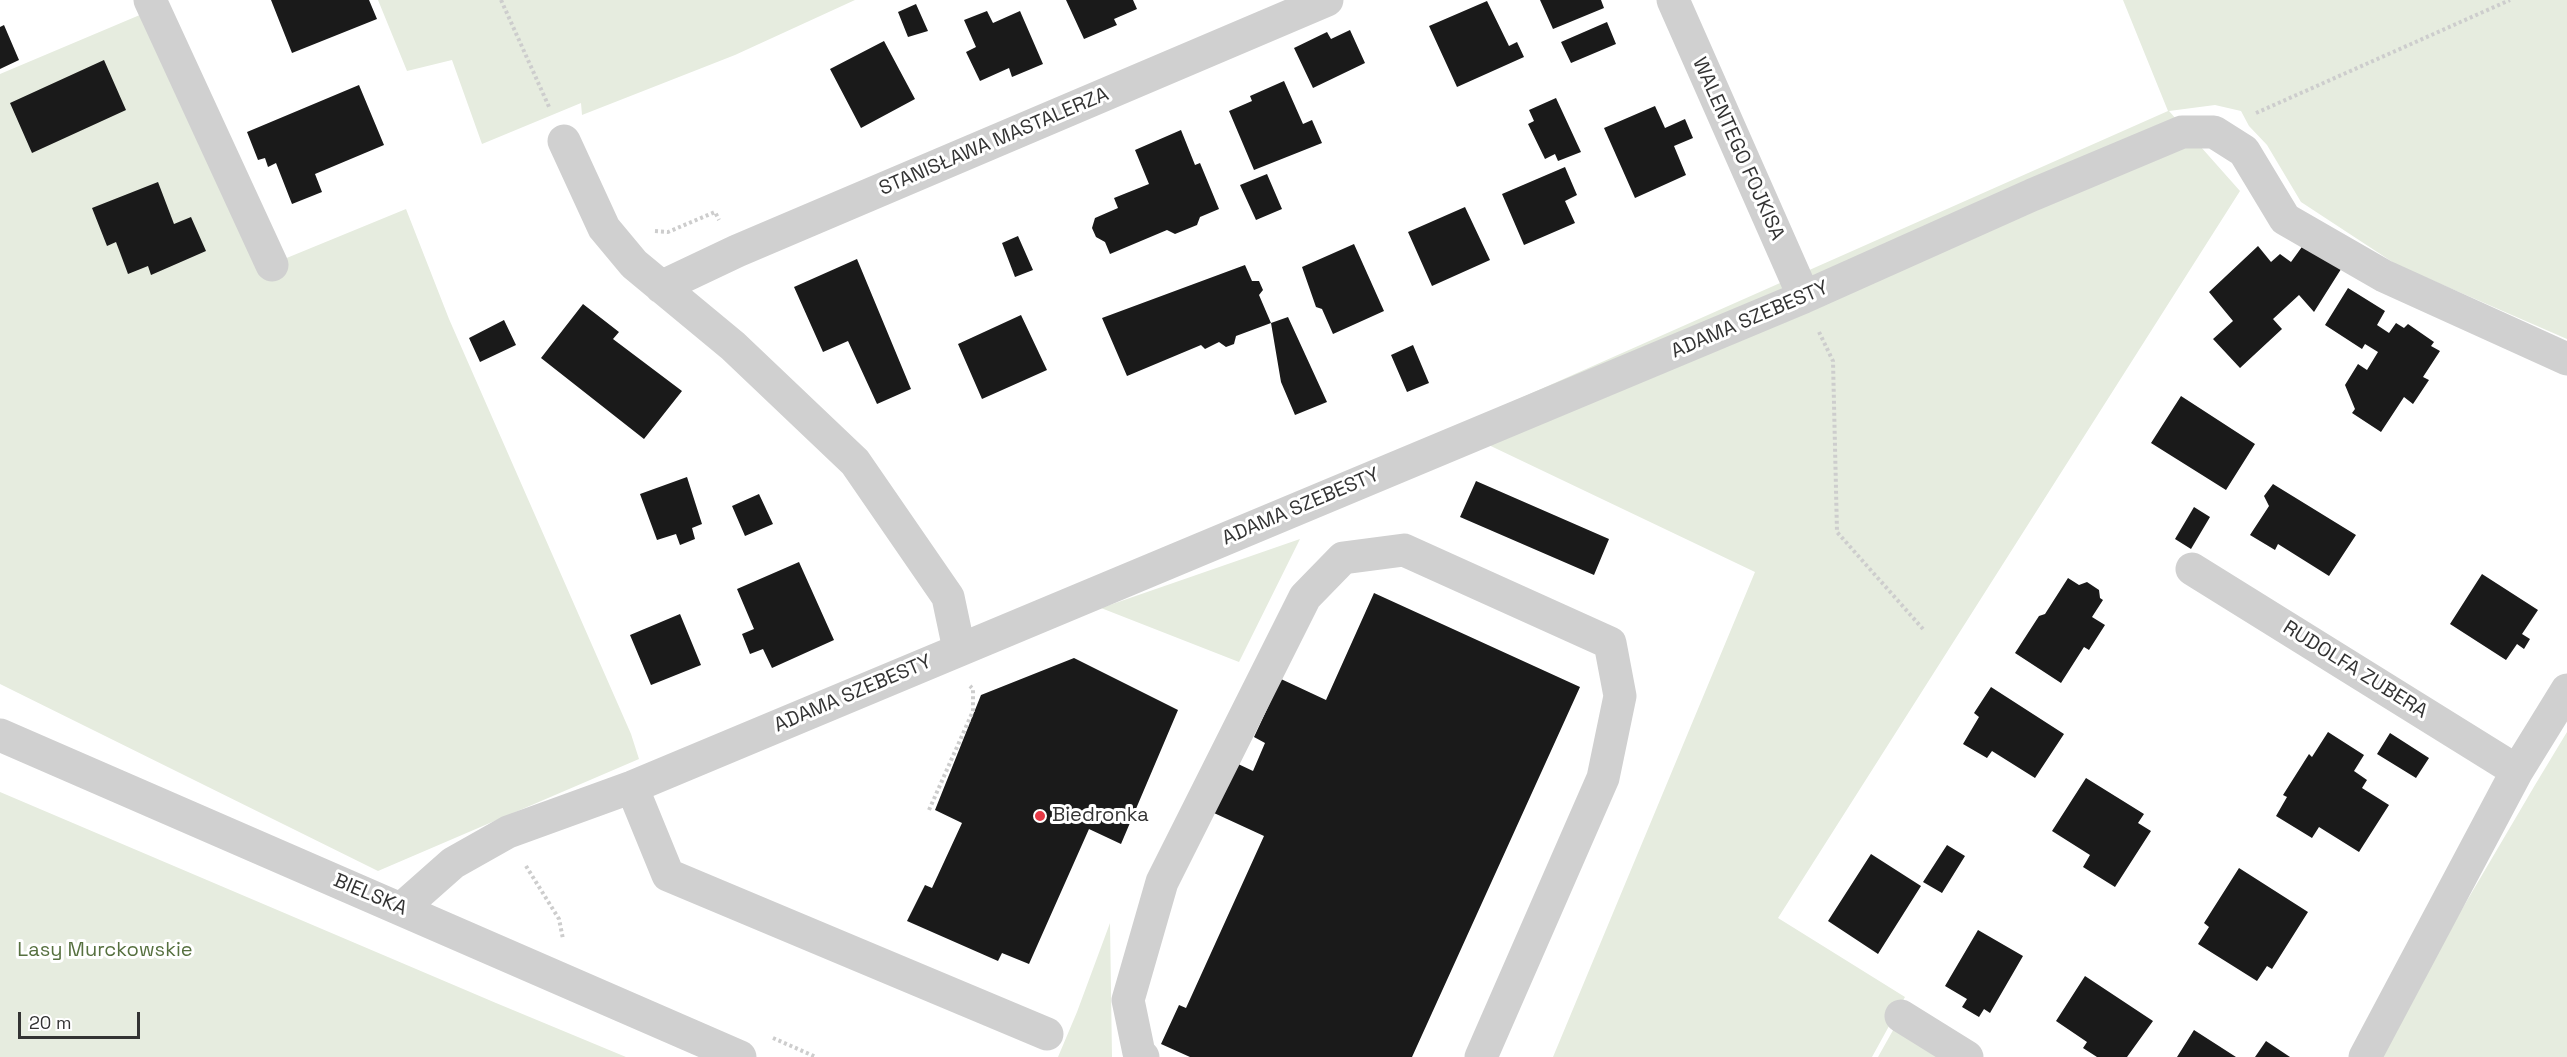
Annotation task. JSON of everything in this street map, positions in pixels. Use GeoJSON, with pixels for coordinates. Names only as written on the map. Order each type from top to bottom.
{"type":"FeatureCollection","features":[{"type":"Feature","properties":{"kind":"street"},"geometry":{"type":"LineString","coordinates":[[150,0],[272,265]]}},
{"type":"Feature","properties":{"kind":"street","name":"STANISŁAWA MASTALERZA"},"geometry":{"type":"LineString","coordinates":[[661,287],[738,251],[1327,0]]}},
{"type":"Feature","properties":{"kind":"street","name":"WALENTEGO FOJKISA"},"geometry":{"type":"LineString","coordinates":[[1673,0],[1804,297]]}},
{"type":"Feature","properties":{"kind":"street","name":"ADAMA SZEBESTY"},"geometry":{"type":"LineString","coordinates":[[401,909],[453,863],[508,832],[632,787],[1804,297],[2032,195],[2182,132],[2214,132]]}},
{"type":"Feature","properties":{"kind":"street"},"geometry":{"type":"LineString","coordinates":[[2214,132],[2244,151],[2285,219],[2384,276],[2567,358]]}},
{"type":"Feature","properties":{"kind":"street"},"geometry":{"type":"LineString","coordinates":[[564,141],[604,228],[634,264],[733,346],[855,462],[948,597],[959,649]]}},
{"type":"Feature","properties":{"kind":"street"},"geometry":{"type":"LineString","coordinates":[[1143,1057],[1139,1053],[1128,999],[1162,882],[1305,597],[1343,558],[1404,550],[1610,643],[1620,696],[1603,778],[1481,1057]]}},
{"type":"Feature","properties":{"kind":"street","name":"RUDOLFA ZUBERA"},"geometry":{"type":"LineString","coordinates":[[2193,568],[2517,771]]}},
{"type":"Feature","properties":{"kind":"street"},"geometry":{"type":"LineString","coordinates":[[2365,1057],[2517,771],[2567,690]]}},
{"type":"Feature","properties":{"kind":"street","name":"BIELSKA"},"geometry":{"type":"LineString","coordinates":[[0,735],[740,1057]]}},
{"type":"Feature","properties":{"kind":"street"},"geometry":{"type":"LineString","coordinates":[[632,787],[668,875],[1047,1034]]}},
{"type":"Feature","properties":{"kind":"street"},"geometry":{"type":"LineString","coordinates":[[1901,1016],[1967,1057]]}},
{"type":"Feature","properties":{"kind":"path"},"geometry":{"type":"LineString","coordinates":[[501,0],[564,141]]}},
{"type":"Feature","properties":{"kind":"path"},"geometry":{"type":"LineString","coordinates":[[2214,132],[2510,0]]}},
{"type":"Feature","properties":{"kind":"path"},"geometry":{"type":"LineString","coordinates":[[1804,297],[1833,361],[1838,532],[1923,629]]}},
{"type":"Feature","properties":{"kind":"path"},"geometry":{"type":"LineString","coordinates":[[929,810],[973,711],[973,689]]}},
{"type":"Feature","properties":{"kind":"path"},"geometry":{"type":"LineString","coordinates":[[520,856],[559,919],[564,945]]}},
{"type":"Feature","properties":{"kind":"green space"},"geometry":{"type":"Polygon","coordinates":[[[378,0],[855,0],[735,55],[582,115],[581,103],[482,144],[452,60],[407,71],[378,0]]]}},
{"type":"Feature","properties":{"kind":"green space"},"geometry":{"type":"Polygon","coordinates":[[[2123,0],[2567,0],[2567,339],[2397,265],[2301,202],[2267,145],[2249,126],[2241,111],[2215,105],[2169,111],[2240,191],[1778,918],[1905,997],[1872,1057],[1553,1057],[1755,572],[1453,428],[2168,111],[2123,0]]]}},
{"type":"Feature","properties":{"kind":"green space"},"geometry":{"type":"Polygon","coordinates":[[[154,9],[272,264],[406,209],[449,319],[631,734],[639,759],[378,871],[0,684],[0,74],[154,9]]]}},
{"type":"Feature","properties":{"kind":"green space"},"geometry":{"type":"Polygon","coordinates":[[[1300,539],[1239,662],[1101,608],[1300,539]]]}},
{"type":"Feature","properties":{"kind":"green space"},"geometry":{"type":"Polygon","coordinates":[[[2567,732],[2567,1057],[2375,1057],[2535,785],[2567,732]]]}},
{"type":"Feature","properties":{"kind":"green space","name":"Lasy Murckowskie"},"geometry":{"type":"Polygon","coordinates":[[[0,792],[496,1003],[626,1057],[0,1057],[0,792]]]}},
{"type":"Feature","properties":{"kind":"green space"},"geometry":{"type":"Polygon","coordinates":[[[1110,923],[1112,1057],[1058,1057],[1077,1012],[1110,923]]]}},
{"type":"Feature","properties":{"kind":"green space"},"geometry":{"type":"Polygon","coordinates":[[[1901,1016],[1967,1057],[1878,1057],[1901,1016]]]}},
{"type":"Feature","properties":{"kind":"building"},"geometry":{"type":"Polygon","coordinates":[[[271,0],[369,0],[377,19],[292,53],[271,0]]]}},
{"type":"Feature","properties":{"kind":"building"},"geometry":{"type":"Polygon","coordinates":[[[1066,0],[1133,0],[1137,9],[1114,19],[1117,25],[1084,39],[1066,0]]]}},
{"type":"Feature","properties":{"kind":"building"},"geometry":{"type":"Polygon","coordinates":[[[1540,0],[1601,0],[1604,8],[1553,29],[1540,0]]]}},
{"type":"Feature","properties":{"kind":"building"},"geometry":{"type":"Polygon","coordinates":[[[1487,1],[1509,46],[1517,42],[1524,57],[1457,87],[1429,26],[1487,1]]]}},
{"type":"Feature","properties":{"kind":"building"},"geometry":{"type":"Polygon","coordinates":[[[916,4],[928,31],[908,37],[898,12],[916,4]]]}},
{"type":"Feature","properties":{"kind":"building"},"geometry":{"type":"Polygon","coordinates":[[[987,11],[993,23],[1020,11],[1043,64],[1012,77],[1009,68],[980,81],[966,52],[976,47],[964,20],[987,11]]]}},
{"type":"Feature","properties":{"kind":"building"},"geometry":{"type":"Polygon","coordinates":[[[1607,22],[1616,44],[1571,63],[1561,42],[1607,22]]]}},
{"type":"Feature","properties":{"kind":"building"},"geometry":{"type":"Polygon","coordinates":[[[4,25],[19,60],[0,69],[0,27],[4,25]]]}},
{"type":"Feature","properties":{"kind":"building"},"geometry":{"type":"Polygon","coordinates":[[[1350,30],[1365,63],[1313,88],[1294,48],[1327,32],[1331,39],[1350,30]]]}},
{"type":"Feature","properties":{"kind":"building"},"geometry":{"type":"Polygon","coordinates":[[[884,41],[915,99],[861,128],[830,69],[884,41]]]}},
{"type":"Feature","properties":{"kind":"building"},"geometry":{"type":"Polygon","coordinates":[[[104,60],[126,110],[32,153],[10,103],[104,60]]]}},
{"type":"Feature","properties":{"kind":"building"},"geometry":{"type":"Polygon","coordinates":[[[1284,81],[1303,124],[1312,120],[1322,143],[1254,170],[1229,111],[1252,101],[1250,96],[1284,81]]]}},
{"type":"Feature","properties":{"kind":"building"},"geometry":{"type":"Polygon","coordinates":[[[359,85],[384,145],[315,174],[322,192],[292,204],[276,163],[268,167],[265,158],[258,160],[247,132],[359,85]]]}},
{"type":"Feature","properties":{"kind":"building"},"geometry":{"type":"Polygon","coordinates":[[[1556,98],[1581,152],[1558,161],[1555,154],[1545,159],[1528,124],[1534,121],[1529,110],[1556,98]]]}},
{"type":"Feature","properties":{"kind":"building"},"geometry":{"type":"Polygon","coordinates":[[[1655,106],[1665,128],[1685,119],[1693,138],[1674,146],[1686,175],[1635,198],[1604,128],[1655,106]]]}},
{"type":"Feature","properties":{"kind":"building"},"geometry":{"type":"Polygon","coordinates":[[[1181,130],[1195,165],[1200,163],[1219,209],[1200,217],[1197,225],[1175,234],[1167,230],[1110,254],[1105,242],[1096,237],[1092,228],[1095,218],[1118,208],[1114,198],[1149,184],[1135,150],[1181,130]]]}},
{"type":"Feature","properties":{"kind":"building"},"geometry":{"type":"Polygon","coordinates":[[[1565,167],[1577,195],[1565,201],[1575,223],[1524,245],[1502,194],[1565,167]]]}},
{"type":"Feature","properties":{"kind":"building"},"geometry":{"type":"Polygon","coordinates":[[[1267,174],[1282,209],[1256,220],[1240,185],[1267,174]]]}},
{"type":"Feature","properties":{"kind":"building"},"geometry":{"type":"Polygon","coordinates":[[[158,182],[174,224],[191,217],[206,251],[151,275],[148,266],[128,274],[116,242],[107,246],[92,208],[158,182]]]}},
{"type":"Feature","properties":{"kind":"building"},"geometry":{"type":"Polygon","coordinates":[[[1465,207],[1490,260],[1432,286],[1408,232],[1465,207]]]}},
{"type":"Feature","properties":{"kind":"building"},"geometry":{"type":"Polygon","coordinates":[[[1018,236],[1033,270],[1015,277],[1002,243],[1018,236]]]}},
{"type":"Feature","properties":{"kind":"building"},"geometry":{"type":"Polygon","coordinates":[[[1354,244],[1384,311],[1333,334],[1322,309],[1316,307],[1302,267],[1354,244]]]}},
{"type":"Feature","properties":{"kind":"building"},"geometry":{"type":"Polygon","coordinates":[[[2304,244],[2343,266],[2314,312],[2299,295],[2273,319],[2282,329],[2240,368],[2213,339],[2233,321],[2209,292],[2258,246],[2271,262],[2280,254],[2291,262],[2304,244]]]}},
{"type":"Feature","properties":{"kind":"building"},"geometry":{"type":"Polygon","coordinates":[[[857,259],[911,389],[877,404],[848,341],[823,352],[794,287],[857,259]]]}},
{"type":"Feature","properties":{"kind":"building"},"geometry":{"type":"Polygon","coordinates":[[[1245,265],[1252,281],[1259,281],[1263,290],[1259,295],[1271,323],[1236,336],[1234,344],[1226,347],[1219,342],[1205,349],[1201,345],[1127,376],[1102,318],[1245,265]]]}},
{"type":"Feature","properties":{"kind":"building"},"geometry":{"type":"Polygon","coordinates":[[[2348,288],[2385,311],[2377,325],[2389,333],[2396,323],[2404,328],[2408,324],[2434,342],[2431,346],[2440,351],[2423,377],[2429,380],[2413,404],[2404,397],[2381,432],[2352,413],[2355,409],[2345,385],[2358,364],[2367,370],[2378,352],[2365,344],[2362,349],[2325,325],[2348,288]]]}},
{"type":"Feature","properties":{"kind":"building"},"geometry":{"type":"Polygon","coordinates":[[[583,304],[619,332],[613,339],[682,391],[644,439],[541,358],[583,304]]]}},
{"type":"Feature","properties":{"kind":"building"},"geometry":{"type":"Polygon","coordinates":[[[1021,315],[1047,370],[982,399],[958,344],[1021,315]]]}},
{"type":"Feature","properties":{"kind":"building"},"geometry":{"type":"Polygon","coordinates":[[[1288,317],[1327,402],[1295,415],[1281,382],[1271,323],[1288,317]]]}},
{"type":"Feature","properties":{"kind":"building"},"geometry":{"type":"Polygon","coordinates":[[[504,320],[516,345],[480,362],[469,338],[504,320]]]}},
{"type":"Feature","properties":{"kind":"building"},"geometry":{"type":"Polygon","coordinates":[[[1413,345],[1429,383],[1407,392],[1391,355],[1413,345]]]}},
{"type":"Feature","properties":{"kind":"building"},"geometry":{"type":"Polygon","coordinates":[[[2181,396],[2255,444],[2226,490],[2151,443],[2181,396]]]}},
{"type":"Feature","properties":{"kind":"building"},"geometry":{"type":"Polygon","coordinates":[[[687,477],[702,524],[692,528],[695,539],[680,545],[676,534],[657,540],[640,494],[687,477]]]}},
{"type":"Feature","properties":{"kind":"building"},"geometry":{"type":"Polygon","coordinates":[[[1476,481],[1609,539],[1594,575],[1460,517],[1476,481]]]}},
{"type":"Feature","properties":{"kind":"building"},"geometry":{"type":"Polygon","coordinates":[[[2273,484],[2356,535],[2329,576],[2278,544],[2275,550],[2250,535],[2269,506],[2264,496],[2273,484]]]}},
{"type":"Feature","properties":{"kind":"building"},"geometry":{"type":"Polygon","coordinates":[[[759,494],[773,524],[745,536],[732,506],[759,494]]]}},
{"type":"Feature","properties":{"kind":"building"},"geometry":{"type":"Polygon","coordinates":[[[2194,507],[2210,517],[2191,549],[2175,539],[2194,507]]]}},
{"type":"Feature","properties":{"kind":"building"},"geometry":{"type":"Polygon","coordinates":[[[799,562],[834,640],[772,668],[763,649],[750,654],[742,634],[754,629],[737,589],[799,562]]]}},
{"type":"Feature","properties":{"kind":"building"},"geometry":{"type":"Polygon","coordinates":[[[2482,574],[2538,610],[2522,634],[2530,639],[2524,649],[2517,644],[2506,660],[2450,624],[2482,574]]]}},
{"type":"Feature","properties":{"kind":"building"},"geometry":{"type":"Polygon","coordinates":[[[2068,578],[2079,585],[2087,582],[2099,590],[2100,598],[2103,600],[2092,617],[2105,625],[2089,650],[2084,647],[2061,683],[2015,653],[2039,616],[2045,614],[2068,578]]]}},
{"type":"Feature","properties":{"kind":"building"},"geometry":{"type":"Polygon","coordinates":[[[1374,593],[1580,687],[1412,1057],[1190,1057],[1161,1044],[1179,1005],[1186,1008],[1264,836],[1214,813],[1236,763],[1253,771],[1265,743],[1254,737],[1281,679],[1326,700],[1374,593]]]}},
{"type":"Feature","properties":{"kind":"building"},"geometry":{"type":"Polygon","coordinates":[[[680,614],[701,665],[651,685],[630,635],[680,614]]]}},
{"type":"Feature","properties":{"kind":"building","name":"Biedronka"},"geometry":{"type":"Polygon","coordinates":[[[1074,658],[1178,710],[1121,844],[1089,829],[1029,964],[1002,953],[998,961],[907,921],[925,885],[932,888],[962,823],[935,810],[981,695],[1074,658]]]}},
{"type":"Feature","properties":{"kind":"building"},"geometry":{"type":"Polygon","coordinates":[[[1991,687],[2064,734],[2035,778],[1992,751],[1987,758],[1963,744],[1979,717],[1974,713],[1991,687]]]}},
{"type":"Feature","properties":{"kind":"building"},"geometry":{"type":"Polygon","coordinates":[[[2328,732],[2364,755],[2354,771],[2367,780],[2362,788],[2389,805],[2359,852],[2319,827],[2312,838],[2276,816],[2287,797],[2283,795],[2309,754],[2312,757],[2328,732]]]}},
{"type":"Feature","properties":{"kind":"building"},"geometry":{"type":"Polygon","coordinates":[[[2390,733],[2429,758],[2416,778],[2377,754],[2390,733]]]}},
{"type":"Feature","properties":{"kind":"building"},"geometry":{"type":"Polygon","coordinates":[[[2086,778],[2144,814],[2138,823],[2151,831],[2115,887],[2083,867],[2090,855],[2052,831],[2086,778]]]}},
{"type":"Feature","properties":{"kind":"building"},"geometry":{"type":"Polygon","coordinates":[[[1947,845],[1965,856],[1942,893],[1923,882],[1947,845]]]}},
{"type":"Feature","properties":{"kind":"building"},"geometry":{"type":"Polygon","coordinates":[[[1871,854],[1921,886],[1878,954],[1828,921],[1871,854]]]}},
{"type":"Feature","properties":{"kind":"building"},"geometry":{"type":"Polygon","coordinates":[[[2239,868],[2308,912],[2272,969],[2267,966],[2257,981],[2198,944],[2209,927],[2204,923],[2239,868]]]}},
{"type":"Feature","properties":{"kind":"building"},"geometry":{"type":"Polygon","coordinates":[[[1978,930],[2023,956],[1990,1013],[1984,1009],[1979,1017],[1962,1007],[1967,999],[1945,986],[1978,930]]]}},
{"type":"Feature","properties":{"kind":"building"},"geometry":{"type":"Polygon","coordinates":[[[2085,976],[2153,1021],[2127,1057],[2097,1057],[2083,1048],[2087,1042],[2056,1021],[2085,976]]]}},
{"type":"Feature","properties":{"kind":"building"},"geometry":{"type":"Polygon","coordinates":[[[2194,1030],[2236,1057],[2177,1057],[2194,1030]]]}},
{"type":"Feature","properties":{"kind":"building"},"geometry":{"type":"Polygon","coordinates":[[[2266,1041],[2290,1057],[2255,1057],[2266,1041]]]}},
{"type":"Feature","properties":{"kind":"place","name":"Biedronka"},"geometry":{"type":"Point","coordinates":[1040,816]}}]}
